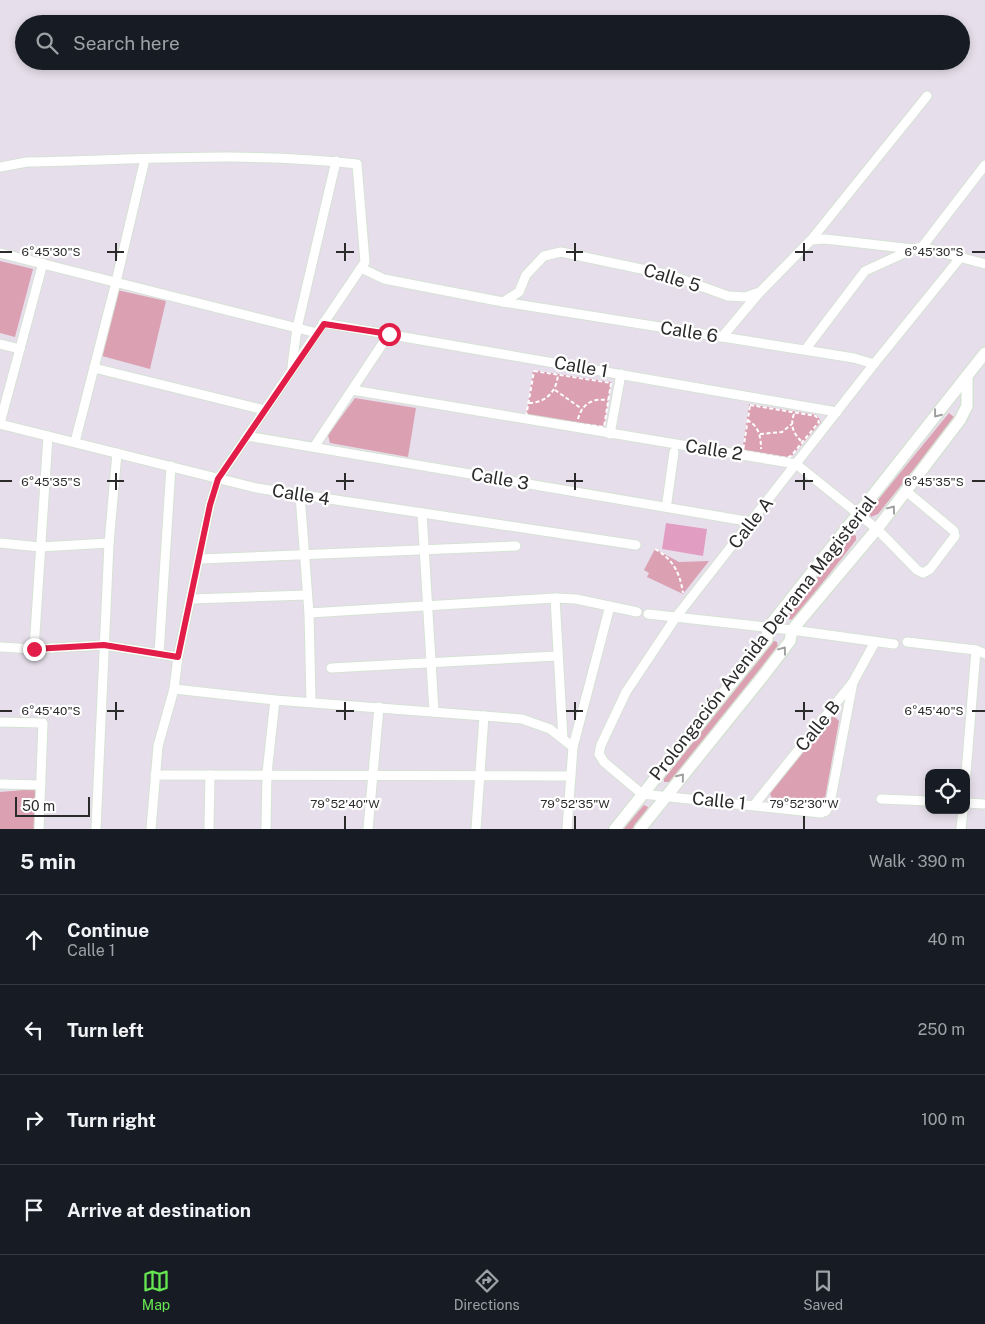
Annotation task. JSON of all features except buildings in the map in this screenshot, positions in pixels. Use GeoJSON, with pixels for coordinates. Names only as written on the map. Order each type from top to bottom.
{"type":"FeatureCollection","features":[{"type":"Feature","properties":{"kind":"street"},"geometry":{"type":"LineString","coordinates":[[722,337],[760,292],[811,240],[927,96]]}},
{"type":"Feature","properties":{"kind":"street"},"geometry":{"type":"LineString","coordinates":[[0,167],[27,162],[145,159],[268,158],[336,161],[357,164],[365,262],[218,479],[210,505],[178,657],[174,689],[158,746],[151,829]]}},
{"type":"Feature","properties":{"kind":"street"},"geometry":{"type":"LineString","coordinates":[[75,442],[145,159]]}},
{"type":"Feature","properties":{"kind":"street"},"geometry":{"type":"LineString","coordinates":[[292,370],[297,328],[336,161]]}},
{"type":"Feature","properties":{"kind":"street"},"geometry":{"type":"LineString","coordinates":[[805,350],[865,271],[917,248],[985,165]]}},
{"type":"Feature","properties":{"kind":"street"},"geometry":{"type":"LineString","coordinates":[[811,240],[826,239],[917,248],[985,264]]}},
{"type":"Feature","properties":{"kind":"street","name":"Calle 5"},"geometry":{"type":"LineString","coordinates":[[503,302],[519,292],[526,275],[544,256],[561,252],[670,275],[728,296],[745,297],[760,292]]}},
{"type":"Feature","properties":{"kind":"street"},"geometry":{"type":"LineString","coordinates":[[0,253],[317,333]]}},
{"type":"Feature","properties":{"kind":"street","name":"Calle A"},"geometry":{"type":"LineString","coordinates":[[642,794],[604,762],[600,754],[601,745],[626,692],[676,617],[874,364],[960,258]]}},
{"type":"Feature","properties":{"kind":"street"},"geometry":{"type":"LineString","coordinates":[[0,424],[43,264]]}},
{"type":"Feature","properties":{"kind":"street"},"geometry":{"type":"LineString","coordinates":[[361,268],[384,279],[503,302]]}},
{"type":"Feature","properties":{"kind":"street","name":"Calle 6"},"geometry":{"type":"LineString","coordinates":[[503,302],[854,358],[874,364]]}},
{"type":"Feature","properties":{"kind":"street","name":"Calle 1"},"geometry":{"type":"LineString","coordinates":[[324,324],[837,412]]}},
{"type":"Feature","properties":{"kind":"street"},"geometry":{"type":"LineString","coordinates":[[314,447],[389,334]]}},
{"type":"Feature","properties":{"kind":"street"},"geometry":{"type":"LineString","coordinates":[[0,344],[20,349]]}},
{"type":"Feature","properties":{"kind":"street","name":"Prolongación Avenida Derrama Magisterial"},"geometry":{"type":"LineString","coordinates":[[615,829],[766,639],[768,628],[860,515],[985,353]]}},
{"type":"Feature","properties":{"kind":"street"},"geometry":{"type":"LineString","coordinates":[[94,368],[265,410]]}},
{"type":"Feature","properties":{"kind":"street"},"geometry":{"type":"LineString","coordinates":[[610,434],[621,374]]}},
{"type":"Feature","properties":{"kind":"street","name":"Prolongación Avenida Derrama Magisterial"},"geometry":{"type":"LineString","coordinates":[[640,829],[764,675],[790,640],[792,630],[877,530],[960,420],[967,406],[967,376]]}},
{"type":"Feature","properties":{"kind":"street","name":"Calle 2"},"geometry":{"type":"LineString","coordinates":[[352,390],[796,464],[860,515],[916,570],[923,573],[930,569],[955,536],[954,531],[906,491]]}},
{"type":"Feature","properties":{"kind":"street","name":"Calle 4"},"geometry":{"type":"LineString","coordinates":[[0,424],[256,488],[636,545]]}},
{"type":"Feature","properties":{"kind":"street"},"geometry":{"type":"LineString","coordinates":[[34,649],[48,436]]}},
{"type":"Feature","properties":{"kind":"street","name":"Calle 3"},"geometry":{"type":"LineString","coordinates":[[248,436],[752,522]]}},
{"type":"Feature","properties":{"kind":"street"},"geometry":{"type":"LineString","coordinates":[[667,502],[674,452]]}},
{"type":"Feature","properties":{"kind":"street"},"geometry":{"type":"LineString","coordinates":[[96,829],[109,542],[117,453]]}},
{"type":"Feature","properties":{"kind":"street"},"geometry":{"type":"LineString","coordinates":[[159,654],[171,466]]}},
{"type":"Feature","properties":{"kind":"street"},"geometry":{"type":"LineString","coordinates":[[300,495],[309,613],[311,702]]}},
{"type":"Feature","properties":{"kind":"street"},"geometry":{"type":"LineString","coordinates":[[422,513],[434,712]]}},
{"type":"Feature","properties":{"kind":"street"},"geometry":{"type":"LineString","coordinates":[[0,543],[40,548],[109,542]]}},
{"type":"Feature","properties":{"kind":"street"},"geometry":{"type":"LineString","coordinates":[[200,559],[516,546]]}},
{"type":"Feature","properties":{"kind":"street"},"geometry":{"type":"LineString","coordinates":[[191,599],[307,595]]}},
{"type":"Feature","properties":{"kind":"street"},"geometry":{"type":"LineString","coordinates":[[555,598],[563,738]]}},
{"type":"Feature","properties":{"kind":"street"},"geometry":{"type":"LineString","coordinates":[[309,613],[555,598],[576,598],[637,612]]}},
{"type":"Feature","properties":{"kind":"street"},"geometry":{"type":"LineString","coordinates":[[567,829],[573,747],[610,606]]}},
{"type":"Feature","properties":{"kind":"street"},"geometry":{"type":"LineString","coordinates":[[648,614],[792,630],[894,644]]}},
{"type":"Feature","properties":{"kind":"street","name":"Calle B"},"geometry":{"type":"LineString","coordinates":[[754,805],[853,682],[875,642]]}},
{"type":"Feature","properties":{"kind":"street"},"geometry":{"type":"LineString","coordinates":[[907,642],[976,650],[985,654]]}},
{"type":"Feature","properties":{"kind":"street"},"geometry":{"type":"LineString","coordinates":[[0,647],[34,649],[104,645],[178,657]]}},
{"type":"Feature","properties":{"kind":"street"},"geometry":{"type":"LineString","coordinates":[[966,769],[976,650]]}},
{"type":"Feature","properties":{"kind":"street"},"geometry":{"type":"LineString","coordinates":[[331,668],[557,656]]}},
{"type":"Feature","properties":{"kind":"street","name":"Calle 1"},"geometry":{"type":"LineString","coordinates":[[642,794],[820,813],[826,811],[830,803],[853,682]]}},
{"type":"Feature","properties":{"kind":"street"},"geometry":{"type":"LineString","coordinates":[[174,689],[275,700],[522,719],[537,723],[563,738],[573,747]]}},
{"type":"Feature","properties":{"kind":"street"},"geometry":{"type":"LineString","coordinates":[[266,829],[268,775],[275,700]]}},
{"type":"Feature","properties":{"kind":"street"},"geometry":{"type":"LineString","coordinates":[[368,829],[371,775],[379,707]]}},
{"type":"Feature","properties":{"kind":"street"},"geometry":{"type":"LineString","coordinates":[[476,829],[484,716]]}},
{"type":"Feature","properties":{"kind":"street"},"geometry":{"type":"LineString","coordinates":[[0,722],[43,723],[38,829]]}},
{"type":"Feature","properties":{"kind":"street"},"geometry":{"type":"LineString","coordinates":[[155,775],[571,776]]}},
{"type":"Feature","properties":{"kind":"street"},"geometry":{"type":"LineString","coordinates":[[209,829],[210,775]]}},
{"type":"Feature","properties":{"kind":"street"},"geometry":{"type":"LineString","coordinates":[[0,784],[41,785]]}},
{"type":"Feature","properties":{"kind":"street"},"geometry":{"type":"LineString","coordinates":[[881,799],[925,801]]}},
{"type":"Feature","properties":{"kind":"street"},"geometry":{"type":"LineString","coordinates":[[970,803],[985,804]]}},
{"type":"Feature","properties":{"kind":"street"},"geometry":{"type":"LineString","coordinates":[[961,829],[963,814]]}},
{"type":"Feature","properties":{"kind":"path"},"geometry":{"type":"LineString","coordinates":[[534,371],[558,374],[611,383],[602,428],[526,417],[534,371]]}},
{"type":"Feature","properties":{"kind":"path"},"geometry":{"type":"LineString","coordinates":[[528,403],[544,400],[554,390],[558,374]]}},
{"type":"Feature","properties":{"kind":"path"},"geometry":{"type":"LineString","coordinates":[[554,390],[582,409]]}},
{"type":"Feature","properties":{"kind":"path"},"geometry":{"type":"LineString","coordinates":[[578,424],[582,409],[596,400],[608,400]]}},
{"type":"Feature","properties":{"kind":"path"},"geometry":{"type":"LineString","coordinates":[[750,405],[816,416],[819,422],[797,451],[786,458],[742,451],[748,420],[750,405]]}},
{"type":"Feature","properties":{"kind":"path"},"geometry":{"type":"LineString","coordinates":[[795,412],[792,424],[795,434],[803,443]]}},
{"type":"Feature","properties":{"kind":"path"},"geometry":{"type":"LineString","coordinates":[[748,420],[755,425],[760,434],[760,453]]}},
{"type":"Feature","properties":{"kind":"path"},"geometry":{"type":"LineString","coordinates":[[760,434],[782,432],[792,424]]}},
{"type":"Feature","properties":{"kind":"path"},"geometry":{"type":"LineString","coordinates":[[655,549],[673,563],[681,580],[683,594]]}},
{"type":"Feature","properties":{"kind":"shaded area"},"geometry":{"type":"Polygon","coordinates":[[[0,261],[33,269],[15,337],[0,333],[0,261]]]}},
{"type":"Feature","properties":{"kind":"shaded area"},"geometry":{"type":"Polygon","coordinates":[[[117,290],[166,301],[150,369],[102,356],[117,290]]]}},
{"type":"Feature","properties":{"kind":"shaded area"},"geometry":{"type":"Polygon","coordinates":[[[533,370],[611,382],[604,428],[526,417],[533,370]]]}},
{"type":"Feature","properties":{"kind":"shaded area"},"geometry":{"type":"Polygon","coordinates":[[[355,398],[416,408],[408,457],[330,443],[328,435],[355,398]]]}},
{"type":"Feature","properties":{"kind":"shaded area"},"geometry":{"type":"Polygon","coordinates":[[[749,404],[817,415],[821,422],[791,457],[786,458],[742,452],[749,404]]]}},
{"type":"Feature","properties":{"kind":"shaded area"},"geometry":{"type":"Polygon","coordinates":[[[949,413],[955,418],[878,514],[871,517],[869,511],[949,413]]]}},
{"type":"Feature","properties":{"kind":"shaded area"},"geometry":{"type":"Polygon","coordinates":[[[666,523],[707,529],[703,556],[662,549],[666,523]]]}},
{"type":"Feature","properties":{"kind":"shaded area"},"geometry":{"type":"Polygon","coordinates":[[[853,534],[856,536],[856,540],[795,618],[793,620],[788,619],[788,613],[853,534]]]}},
{"type":"Feature","properties":{"kind":"shaded area"},"geometry":{"type":"Polygon","coordinates":[[[655,549],[679,562],[709,561],[683,594],[647,577],[649,573],[644,570],[655,549]]]}},
{"type":"Feature","properties":{"kind":"shaded area"},"geometry":{"type":"Polygon","coordinates":[[[772,640],[777,642],[778,647],[670,782],[664,782],[664,778],[772,640]]]}},
{"type":"Feature","properties":{"kind":"shaded area"},"geometry":{"type":"Polygon","coordinates":[[[834,716],[839,721],[824,804],[818,807],[773,802],[770,793],[830,718],[834,716]]]}},
{"type":"Feature","properties":{"kind":"shaded area"},"geometry":{"type":"Polygon","coordinates":[[[36,789],[34,829],[0,829],[0,792],[36,789]]]}},
{"type":"Feature","properties":{"kind":"shaded area"},"geometry":{"type":"Polygon","coordinates":[[[644,805],[648,807],[647,812],[632,829],[623,829],[644,805]]]}},
{"type":"Feature","properties":{"kind":"route"},"geometry":{"type":"LineString","coordinates":[[34,649],[104,645],[178,657],[210,505],[218,479],[324,324],[389,334]]}}]}
